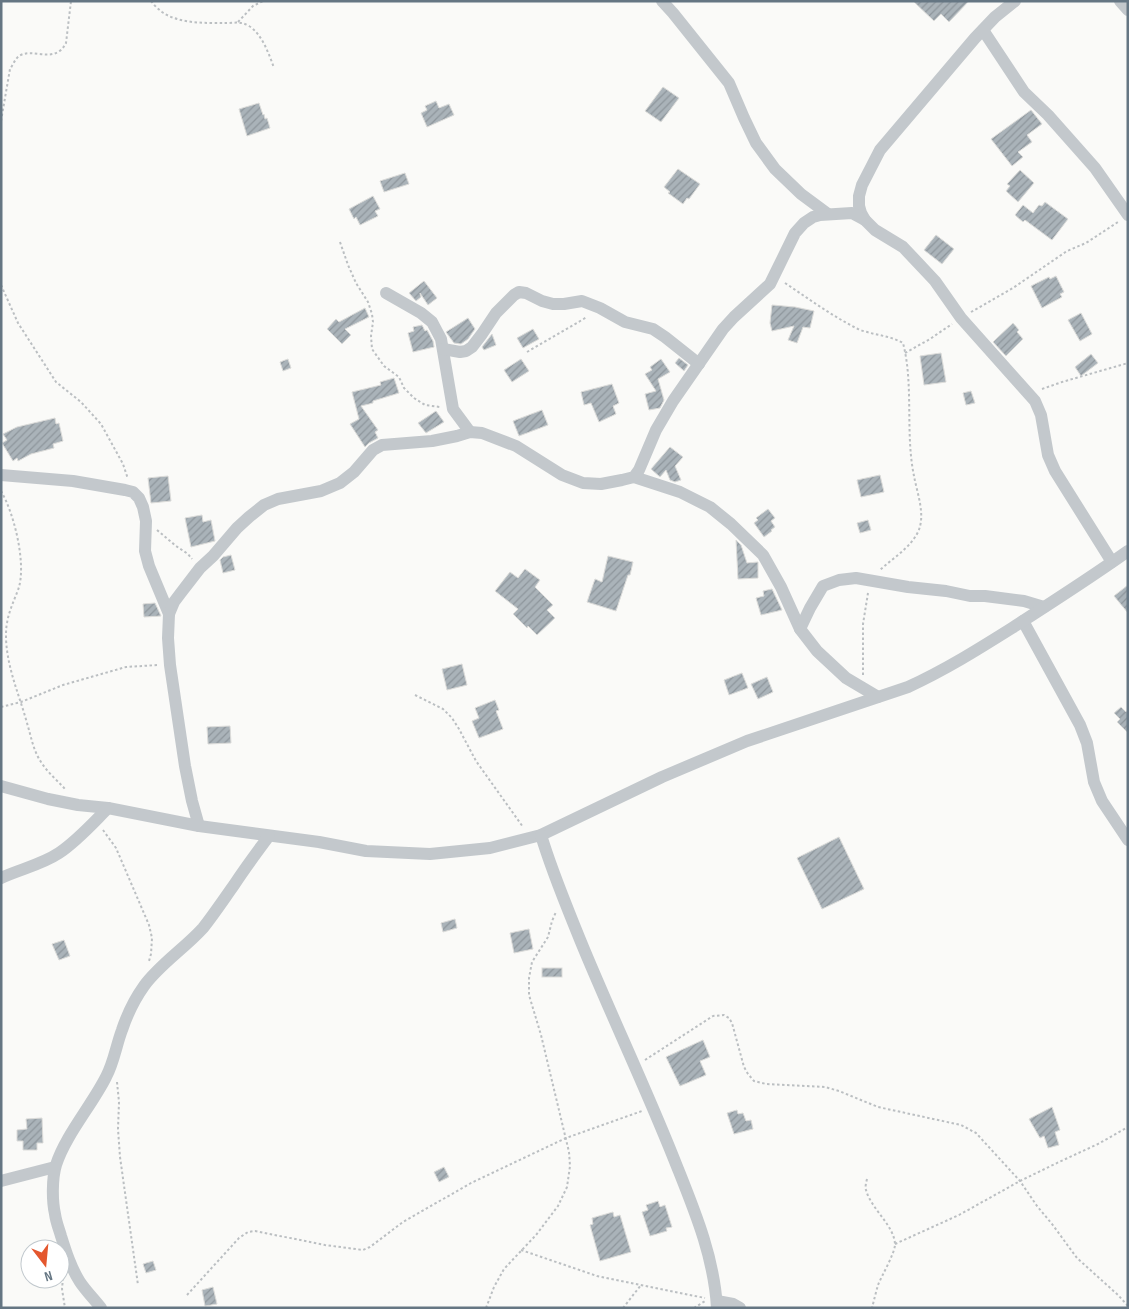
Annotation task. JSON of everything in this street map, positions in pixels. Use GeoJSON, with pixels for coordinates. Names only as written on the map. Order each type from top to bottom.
{"type":"FeatureCollection","features":[{"type":"Feature","properties":{"kind":"street"},"geometry":{"type":"LineString","coordinates":[[662,1],[729,83],[756,143],[775,168],[801,194],[828,214]]}},
{"type":"Feature","properties":{"kind":"street"},"geometry":{"type":"LineString","coordinates":[[1015,1],[983,30],[880,150],[862,185],[859,206],[865,220],[875,230],[903,247],[935,281],[961,318],[1035,401],[1041,415],[1048,454],[1055,471],[1112,562]]}},
{"type":"Feature","properties":{"kind":"street"},"geometry":{"type":"LineString","coordinates":[[1120,1],[1128,10]]}},
{"type":"Feature","properties":{"kind":"street"},"geometry":{"type":"LineString","coordinates":[[983,30],[1024,92],[1095,168],[1125,217]]}},
{"type":"Feature","properties":{"kind":"street"},"geometry":{"type":"LineString","coordinates":[[634,477],[639,470],[656,430],[673,400],[723,329],[764,290],[774,276],[795,233],[813,217],[828,214],[852,214],[865,220]]}},
{"type":"Feature","properties":{"kind":"street"},"geometry":{"type":"LineString","coordinates":[[443,349],[460,352],[472,347],[496,313],[519,292],[553,304],[582,301],[600,308],[625,322],[653,329],[699,364]]}},
{"type":"Feature","properties":{"kind":"street"},"geometry":{"type":"LineString","coordinates":[[386,293],[421,313],[432,322],[438,332],[443,349],[453,409],[470,432]]}},
{"type":"Feature","properties":{"kind":"street"},"geometry":{"type":"LineString","coordinates":[[199,826],[185,766],[170,665],[168,638],[170,614],[174,602],[200,568],[237,528],[264,505],[278,499],[321,491],[340,483],[354,472],[374,450],[382,446],[432,441],[470,432],[482,433],[516,446],[562,475],[583,483],[601,484],[634,477],[680,492],[710,507],[763,555],[781,587],[800,629],[817,651],[846,678],[878,697]]}},
{"type":"Feature","properties":{"kind":"street"},"geometry":{"type":"LineString","coordinates":[[1,475],[72,481],[133,492],[139,498],[143,507],[146,521],[144,540],[149,566],[170,614]]}},
{"type":"Feature","properties":{"kind":"street"},"geometry":{"type":"LineString","coordinates":[[1,786],[78,805],[108,808],[199,826],[318,842],[366,851],[430,854],[490,848],[538,836],[662,777],[747,741],[908,687],[947,668],[1023,621],[1128,551]]}},
{"type":"Feature","properties":{"kind":"street"},"geometry":{"type":"LineString","coordinates":[[800,629],[823,586],[839,580],[856,578],[871,579],[908,587],[946,590],[970,596],[1024,601],[1044,607]]}},
{"type":"Feature","properties":{"kind":"street"},"geometry":{"type":"LineString","coordinates":[[1023,621],[1080,725],[1088,744],[1094,782],[1099,794],[1113,820],[1128,840]]}},
{"type":"Feature","properties":{"kind":"street"},"geometry":{"type":"LineString","coordinates":[[1,878],[58,854],[79,837],[108,808]]}},
{"type":"Feature","properties":{"kind":"street"},"geometry":{"type":"LineString","coordinates":[[63,1239],[55,1214],[53,1191],[56,1167],[73,1131],[92,1102],[113,1063],[121,1031],[131,1008],[144,986],[202,928],[219,907],[269,836]]}},
{"type":"Feature","properties":{"kind":"street"},"geometry":{"type":"LineString","coordinates":[[538,836],[634,1067],[653,1106],[689,1196],[711,1260],[717,1304],[733,1304],[740,1308]]}},
{"type":"Feature","properties":{"kind":"street"},"geometry":{"type":"LineString","coordinates":[[1,1181],[56,1167]]}},
{"type":"Feature","properties":{"kind":"street"},"geometry":{"type":"LineString","coordinates":[[70,1262],[88,1293],[102,1308]]}},
{"type":"Feature","properties":{"kind":"path"},"geometry":{"type":"LineString","coordinates":[[1,121],[10,69],[14,62],[19,56],[24,54],[50,54],[63,49],[66,43],[71,1]]}},
{"type":"Feature","properties":{"kind":"path"},"geometry":{"type":"LineString","coordinates":[[151,1],[162,12],[179,19],[197,22],[237,22],[250,26],[264,44],[274,68]]}},
{"type":"Feature","properties":{"kind":"path"},"geometry":{"type":"LineString","coordinates":[[237,22],[254,6],[263,1]]}},
{"type":"Feature","properties":{"kind":"path"},"geometry":{"type":"LineString","coordinates":[[906,354],[961,318],[1013,288],[1067,251],[1086,243],[1125,217]]}},
{"type":"Feature","properties":{"kind":"path"},"geometry":{"type":"LineString","coordinates":[[340,242],[352,274],[368,302],[372,314],[372,349],[384,366],[399,377],[404,388],[414,398],[426,405],[453,409]]}},
{"type":"Feature","properties":{"kind":"path"},"geometry":{"type":"LineString","coordinates":[[774,276],[856,328],[895,339],[902,343],[906,354],[910,402],[910,458],[922,517],[918,532],[908,546],[871,579],[863,624],[864,688]]}},
{"type":"Feature","properties":{"kind":"path"},"geometry":{"type":"LineString","coordinates":[[1,285],[18,323],[56,382],[81,402],[101,424],[122,464],[133,492]]}},
{"type":"Feature","properties":{"kind":"path"},"geometry":{"type":"LineString","coordinates":[[528,352],[600,308]]}},
{"type":"Feature","properties":{"kind":"path"},"geometry":{"type":"LineString","coordinates":[[1030,396],[1062,382],[1128,363]]}},
{"type":"Feature","properties":{"kind":"path"},"geometry":{"type":"LineString","coordinates":[[1,491],[5,497],[19,546],[22,567],[19,586],[6,624],[7,653],[14,682],[40,761],[78,805]]}},
{"type":"Feature","properties":{"kind":"path"},"geometry":{"type":"LineString","coordinates":[[146,521],[188,554],[200,568]]}},
{"type":"Feature","properties":{"kind":"path"},"geometry":{"type":"LineString","coordinates":[[1,707],[20,702],[63,685],[126,667],[170,665]]}},
{"type":"Feature","properties":{"kind":"path"},"geometry":{"type":"LineString","coordinates":[[415,695],[443,709],[452,718],[476,761],[498,793],[524,828],[538,836]]}},
{"type":"Feature","properties":{"kind":"path"},"geometry":{"type":"LineString","coordinates":[[96,820],[116,848],[148,925],[152,938],[152,954],[149,962]]}},
{"type":"Feature","properties":{"kind":"path"},"geometry":{"type":"LineString","coordinates":[[486,1308],[504,1269],[536,1235],[558,1206],[567,1187],[570,1166],[566,1138],[541,1035],[529,995],[529,978],[532,962],[548,937],[562,896]]}},
{"type":"Feature","properties":{"kind":"path"},"geometry":{"type":"LineString","coordinates":[[634,1067],[713,1016],[724,1015],[732,1023],[744,1067],[754,1081],[766,1084],[825,1088],[839,1091],[878,1107],[961,1125],[976,1133],[1020,1181],[1077,1258],[1118,1294],[1128,1306]]}},
{"type":"Feature","properties":{"kind":"path"},"geometry":{"type":"LineString","coordinates":[[113,1063],[118,1083],[120,1157],[138,1284]]}},
{"type":"Feature","properties":{"kind":"path"},"geometry":{"type":"LineString","coordinates":[[187,1295],[240,1238],[248,1232],[255,1231],[325,1245],[362,1250],[370,1247],[403,1222],[471,1182],[566,1138],[653,1106]]}},
{"type":"Feature","properties":{"kind":"path"},"geometry":{"type":"LineString","coordinates":[[895,1244],[959,1215],[1020,1181],[1098,1144],[1128,1127]]}},
{"type":"Feature","properties":{"kind":"path"},"geometry":{"type":"LineString","coordinates":[[867,1179],[866,1191],[890,1231],[895,1244],[895,1248],[878,1285],[872,1308]]}},
{"type":"Feature","properties":{"kind":"path"},"geometry":{"type":"LineString","coordinates":[[521,1250],[597,1276],[709,1299],[694,1308]]}},
{"type":"Feature","properties":{"kind":"path"},"geometry":{"type":"LineString","coordinates":[[623,1308],[641,1285]]}},
{"type":"Feature","properties":{"kind":"path"},"geometry":{"type":"LineString","coordinates":[[62,1289],[65,1308]]}},
{"type":"Feature","properties":{"kind":"building"},"geometry":{"type":"Polygon","coordinates":[[[913,1],[969,1],[949,22],[941,14],[934,21],[913,1]]]}},
{"type":"Feature","properties":{"kind":"building"},"geometry":{"type":"Polygon","coordinates":[[[663,87],[679,98],[661,122],[645,111],[663,87]]]}},
{"type":"Feature","properties":{"kind":"building"},"geometry":{"type":"Polygon","coordinates":[[[436,101],[439,108],[449,104],[454,115],[427,127],[421,113],[427,110],[425,106],[436,101]]]}},
{"type":"Feature","properties":{"kind":"building"},"geometry":{"type":"Polygon","coordinates":[[[259,103],[270,128],[247,136],[239,109],[259,103]]]}},
{"type":"Feature","properties":{"kind":"building"},"geometry":{"type":"Polygon","coordinates":[[[1031,110],[1042,124],[1027,135],[1032,142],[1018,152],[1023,157],[1012,166],[991,139],[1031,110]]]}},
{"type":"Feature","properties":{"kind":"building"},"geometry":{"type":"Polygon","coordinates":[[[678,169],[700,184],[683,204],[668,193],[670,192],[664,187],[678,169]]]}},
{"type":"Feature","properties":{"kind":"building"},"geometry":{"type":"Polygon","coordinates":[[[1020,170],[1034,183],[1018,202],[1006,191],[1010,186],[1007,184],[1020,170]]]}},
{"type":"Feature","properties":{"kind":"building"},"geometry":{"type":"Polygon","coordinates":[[[405,173],[409,184],[384,192],[380,181],[405,173]]]}},
{"type":"Feature","properties":{"kind":"building"},"geometry":{"type":"Polygon","coordinates":[[[373,196],[380,209],[375,211],[378,216],[360,225],[356,217],[354,219],[349,209],[373,196]]]}},
{"type":"Feature","properties":{"kind":"building"},"geometry":{"type":"Polygon","coordinates":[[[1045,202],[1068,219],[1052,240],[1015,215],[1023,205],[1033,213],[1039,205],[1042,206],[1045,202]]]}},
{"type":"Feature","properties":{"kind":"building"},"geometry":{"type":"Polygon","coordinates":[[[936,235],[954,249],[942,264],[924,250],[936,235]]]}},
{"type":"Feature","properties":{"kind":"building"},"geometry":{"type":"Polygon","coordinates":[[[1056,276],[1064,292],[1060,294],[1062,297],[1042,308],[1031,286],[1049,277],[1050,279],[1056,276]]]}},
{"type":"Feature","properties":{"kind":"building"},"geometry":{"type":"Polygon","coordinates":[[[424,281],[437,298],[428,305],[420,293],[421,297],[416,301],[409,293],[424,281]]]}},
{"type":"Feature","properties":{"kind":"building"},"geometry":{"type":"Polygon","coordinates":[[[772,305],[814,311],[810,328],[803,327],[797,343],[788,340],[794,326],[772,331],[770,323],[772,305]]]}},
{"type":"Feature","properties":{"kind":"building"},"geometry":{"type":"Polygon","coordinates":[[[365,308],[369,317],[345,329],[351,335],[342,344],[327,329],[336,319],[339,322],[365,308]]]}},
{"type":"Feature","properties":{"kind":"building"},"geometry":{"type":"Polygon","coordinates":[[[1081,313],[1092,334],[1080,341],[1068,320],[1081,313]]]}},
{"type":"Feature","properties":{"kind":"building"},"geometry":{"type":"Polygon","coordinates":[[[468,318],[475,329],[468,339],[461,344],[454,343],[446,332],[468,318]]]}},
{"type":"Feature","properties":{"kind":"building"},"geometry":{"type":"Polygon","coordinates":[[[1013,323],[1023,339],[1006,356],[993,342],[1013,323]]]}},
{"type":"Feature","properties":{"kind":"building"},"geometry":{"type":"Polygon","coordinates":[[[422,325],[433,341],[434,347],[413,352],[408,333],[414,331],[413,327],[422,325]]]}},
{"type":"Feature","properties":{"kind":"building"},"geometry":{"type":"Polygon","coordinates":[[[533,329],[539,339],[523,348],[517,338],[533,329]]]}},
{"type":"Feature","properties":{"kind":"building"},"geometry":{"type":"Polygon","coordinates":[[[492,334],[496,345],[484,350],[482,347],[492,334]]]}},
{"type":"Feature","properties":{"kind":"building"},"geometry":{"type":"Polygon","coordinates":[[[941,353],[946,382],[924,385],[920,356],[941,353]]]}},
{"type":"Feature","properties":{"kind":"building"},"geometry":{"type":"Polygon","coordinates":[[[1091,354],[1098,363],[1081,376],[1075,367],[1091,354]]]}},
{"type":"Feature","properties":{"kind":"building"},"geometry":{"type":"Polygon","coordinates":[[[679,358],[688,365],[684,371],[675,363],[679,358]]]}},
{"type":"Feature","properties":{"kind":"building"},"geometry":{"type":"Polygon","coordinates":[[[288,359],[291,368],[283,371],[280,362],[288,359]]]}},
{"type":"Feature","properties":{"kind":"building"},"geometry":{"type":"Polygon","coordinates":[[[521,359],[529,371],[512,382],[504,370],[521,359]]]}},
{"type":"Feature","properties":{"kind":"building"},"geometry":{"type":"Polygon","coordinates":[[[661,359],[670,372],[658,379],[664,400],[660,408],[649,410],[645,394],[656,391],[645,374],[652,370],[650,367],[661,359]]]}},
{"type":"Feature","properties":{"kind":"building"},"geometry":{"type":"Polygon","coordinates":[[[394,378],[399,393],[361,406],[378,430],[375,432],[378,438],[365,447],[350,424],[359,419],[352,392],[381,385],[380,382],[394,378]]]}},
{"type":"Feature","properties":{"kind":"building"},"geometry":{"type":"Polygon","coordinates":[[[612,384],[619,403],[613,406],[616,414],[599,422],[591,403],[584,405],[581,392],[612,384]]]}},
{"type":"Feature","properties":{"kind":"building"},"geometry":{"type":"Polygon","coordinates":[[[971,391],[975,403],[966,405],[963,393],[971,391]]]}},
{"type":"Feature","properties":{"kind":"building"},"geometry":{"type":"Polygon","coordinates":[[[542,410],[548,425],[519,436],[513,421],[542,410]]]}},
{"type":"Feature","properties":{"kind":"building"},"geometry":{"type":"Polygon","coordinates":[[[436,411],[444,422],[426,433],[418,423],[436,411]]]}},
{"type":"Feature","properties":{"kind":"building"},"geometry":{"type":"Polygon","coordinates":[[[55,418],[56,424],[59,423],[63,441],[53,444],[54,448],[31,454],[18,461],[17,458],[13,461],[2,443],[7,440],[3,434],[17,427],[55,418]]]}},
{"type":"Feature","properties":{"kind":"building"},"geometry":{"type":"Polygon","coordinates":[[[670,447],[683,457],[675,466],[681,480],[675,482],[670,480],[666,470],[660,477],[651,469],[670,447]]]}},
{"type":"Feature","properties":{"kind":"building"},"geometry":{"type":"Polygon","coordinates":[[[880,475],[884,492],[861,497],[857,480],[880,475]]]}},
{"type":"Feature","properties":{"kind":"building"},"geometry":{"type":"Polygon","coordinates":[[[168,476],[171,501],[151,503],[148,478],[168,476]]]}},
{"type":"Feature","properties":{"kind":"building"},"geometry":{"type":"Polygon","coordinates":[[[768,509],[775,518],[771,521],[775,527],[764,537],[754,523],[758,520],[756,518],[768,509]]]}},
{"type":"Feature","properties":{"kind":"building"},"geometry":{"type":"Polygon","coordinates":[[[202,515],[203,522],[211,520],[215,541],[191,547],[185,518],[202,515]]]}},
{"type":"Feature","properties":{"kind":"building"},"geometry":{"type":"Polygon","coordinates":[[[868,520],[871,530],[860,533],[857,523],[868,520]]]}},
{"type":"Feature","properties":{"kind":"building"},"geometry":{"type":"Polygon","coordinates":[[[736,540],[741,545],[747,563],[758,562],[758,578],[738,579],[736,540]]]}},
{"type":"Feature","properties":{"kind":"building"},"geometry":{"type":"Polygon","coordinates":[[[231,555],[235,570],[223,573],[220,560],[231,555]]]}},
{"type":"Feature","properties":{"kind":"building"},"geometry":{"type":"Polygon","coordinates":[[[608,556],[633,562],[616,611],[587,602],[595,579],[602,582],[608,556]]]}},
{"type":"Feature","properties":{"kind":"building"},"geometry":{"type":"Polygon","coordinates":[[[525,569],[540,580],[535,587],[553,605],[547,610],[555,618],[537,635],[513,614],[518,609],[495,591],[510,572],[518,578],[525,569]]]}},
{"type":"Feature","properties":{"kind":"building"},"geometry":{"type":"Polygon","coordinates":[[[1128,585],[1128,613],[1114,596],[1128,585]]]}},
{"type":"Feature","properties":{"kind":"building"},"geometry":{"type":"Polygon","coordinates":[[[772,589],[782,610],[761,615],[756,598],[764,596],[763,591],[772,589]]]}},
{"type":"Feature","properties":{"kind":"building"},"geometry":{"type":"Polygon","coordinates":[[[155,603],[161,616],[144,617],[143,604],[155,603]]]}},
{"type":"Feature","properties":{"kind":"building"},"geometry":{"type":"Polygon","coordinates":[[[462,664],[467,685],[447,690],[442,669],[462,664]]]}},
{"type":"Feature","properties":{"kind":"building"},"geometry":{"type":"Polygon","coordinates":[[[742,673],[748,688],[729,695],[724,680],[742,673]]]}},
{"type":"Feature","properties":{"kind":"building"},"geometry":{"type":"Polygon","coordinates":[[[767,677],[773,692],[758,699],[751,684],[767,677]]]}},
{"type":"Feature","properties":{"kind":"building"},"geometry":{"type":"Polygon","coordinates":[[[495,700],[499,710],[496,711],[503,729],[479,738],[472,721],[479,718],[475,708],[495,700]]]}},
{"type":"Feature","properties":{"kind":"building"},"geometry":{"type":"Polygon","coordinates":[[[1121,707],[1126,712],[1128,711],[1128,733],[1117,722],[1120,719],[1114,713],[1121,707]]]}},
{"type":"Feature","properties":{"kind":"building"},"geometry":{"type":"Polygon","coordinates":[[[230,726],[231,743],[208,744],[207,727],[230,726]]]}},
{"type":"Feature","properties":{"kind":"building"},"geometry":{"type":"Polygon","coordinates":[[[839,837],[864,889],[822,909],[797,858],[839,837]]]}},
{"type":"Feature","properties":{"kind":"building"},"geometry":{"type":"Polygon","coordinates":[[[455,919],[457,928],[443,932],[441,923],[455,919]]]}},
{"type":"Feature","properties":{"kind":"building"},"geometry":{"type":"Polygon","coordinates":[[[529,929],[533,949],[514,953],[510,933],[529,929]]]}},
{"type":"Feature","properties":{"kind":"building"},"geometry":{"type":"Polygon","coordinates":[[[64,940],[70,956],[59,960],[52,944],[64,940]]]}},
{"type":"Feature","properties":{"kind":"building"},"geometry":{"type":"Polygon","coordinates":[[[542,968],[562,968],[562,977],[542,977],[542,968]]]}},
{"type":"Feature","properties":{"kind":"building"},"geometry":{"type":"Polygon","coordinates":[[[703,1040],[710,1057],[700,1061],[706,1075],[680,1086],[666,1057],[703,1040]]]}},
{"type":"Feature","properties":{"kind":"building"},"geometry":{"type":"Polygon","coordinates":[[[1052,1107],[1060,1130],[1055,1132],[1059,1145],[1048,1148],[1044,1136],[1040,1138],[1029,1119],[1052,1107]]]}},
{"type":"Feature","properties":{"kind":"building"},"geometry":{"type":"Polygon","coordinates":[[[737,1110],[738,1114],[743,1113],[746,1121],[751,1120],[753,1129],[734,1134],[727,1113],[737,1110]]]}},
{"type":"Feature","properties":{"kind":"building"},"geometry":{"type":"Polygon","coordinates":[[[42,1118],[43,1143],[37,1143],[37,1150],[23,1150],[23,1141],[17,1141],[17,1130],[27,1129],[26,1119],[42,1118]]]}},
{"type":"Feature","properties":{"kind":"building"},"geometry":{"type":"Polygon","coordinates":[[[444,1167],[449,1177],[439,1182],[434,1172],[444,1167]]]}},
{"type":"Feature","properties":{"kind":"building"},"geometry":{"type":"Polygon","coordinates":[[[658,1201],[660,1207],[665,1205],[672,1227],[666,1228],[667,1231],[650,1236],[642,1212],[648,1210],[646,1205],[658,1201]]]}},
{"type":"Feature","properties":{"kind":"building"},"geometry":{"type":"Polygon","coordinates":[[[613,1212],[614,1217],[620,1215],[631,1252],[600,1261],[590,1225],[593,1224],[592,1218],[613,1212]]]}},
{"type":"Feature","properties":{"kind":"building"},"geometry":{"type":"Polygon","coordinates":[[[153,1261],[156,1270],[146,1273],[143,1264],[153,1261]]]}},
{"type":"Feature","properties":{"kind":"building"},"geometry":{"type":"Polygon","coordinates":[[[213,1287],[217,1304],[205,1306],[202,1290],[213,1287]]]}}]}
